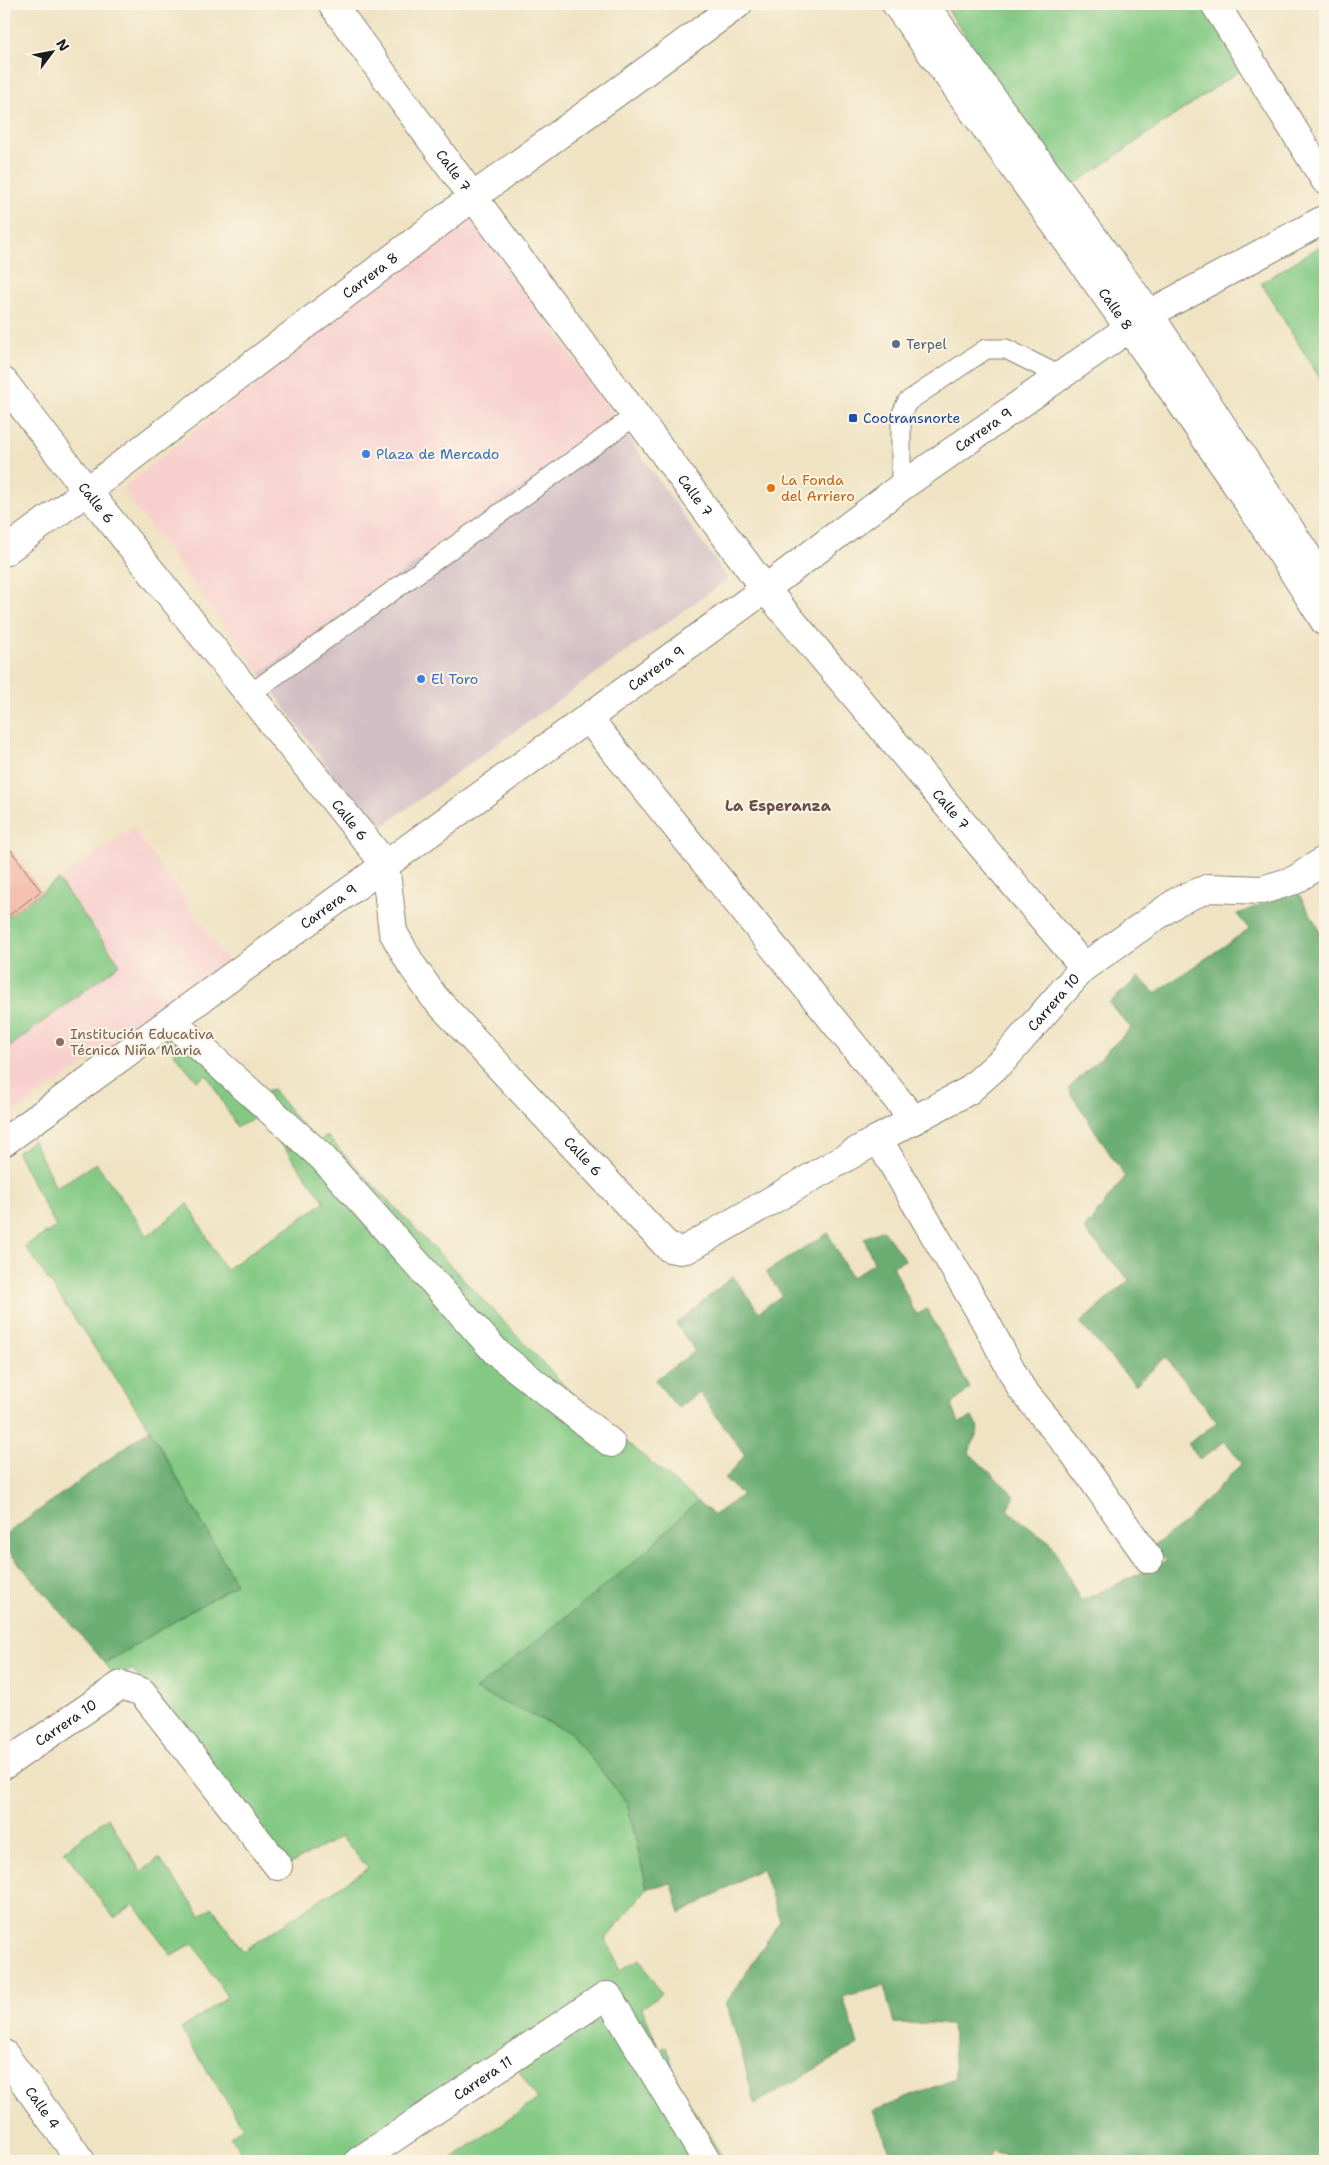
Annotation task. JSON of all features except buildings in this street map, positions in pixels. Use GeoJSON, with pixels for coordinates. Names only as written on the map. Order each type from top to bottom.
{"type":"FeatureCollection","features":[{"type":"Feature","properties":{"kind":"main road","name":"Calle 7"},"geometry":{"type":"LineString","coordinates":[[332,4],[765,589],[1084,966]]}},
{"type":"Feature","properties":{"kind":"main road","name":"Carrera 8"},"geometry":{"type":"LineString","coordinates":[[4,552],[473,197],[738,4]]}},
{"type":"Feature","properties":{"kind":"main road","name":"Calle 8"},"geometry":{"type":"LineString","coordinates":[[896,4],[1139,321],[1325,622]]}},
{"type":"Feature","properties":{"kind":"main road","name":"Calle 8"},"geometry":{"type":"LineString","coordinates":[[924,4],[1139,321],[1325,582]]}},
{"type":"Feature","properties":{"kind":"main road"},"geometry":{"type":"LineString","coordinates":[[1215,4],[1325,178]]}},
{"type":"Feature","properties":{"kind":"main road","name":"Carrera 9"},"geometry":{"type":"LineString","coordinates":[[4,1142],[765,589],[901,487],[1139,321],[1325,219]]}},
{"type":"Feature","properties":{"kind":"main road","name":"Calle 6"},"geometry":{"type":"LineString","coordinates":[[4,382],[87,491],[385,864],[393,932],[411,964],[434,997],[668,1248],[680,1250]]}},
{"type":"Feature","properties":{"kind":"main road"},"geometry":{"type":"LineString","coordinates":[[588,718],[914,1120]]}},
{"type":"Feature","properties":{"kind":"main road","name":"Carrera 10"},"geometry":{"type":"LineString","coordinates":[[680,1250],[687,1249],[878,1139],[968,1091],[1004,1059],[1084,966],[1178,901],[1209,888],[1262,890],[1295,880],[1325,860]]}},
{"type":"Feature","properties":{"kind":"main road"},"geometry":{"type":"LineString","coordinates":[[171,1021],[322,1157],[497,1353],[611,1443]]}},
{"type":"Feature","properties":{"kind":"main road"},"geometry":{"type":"LineString","coordinates":[[878,1139],[983,1317],[1021,1388],[1071,1449],[1149,1559]]}},
{"type":"Feature","properties":{"kind":"main road","name":"Carrera 10"},"geometry":{"type":"LineString","coordinates":[[4,1765],[121,1685],[142,1692],[278,1866]]}},
{"type":"Feature","properties":{"kind":"main road","name":"Carrera 11"},"geometry":{"type":"LineString","coordinates":[[359,2161],[605,1996],[608,1996],[707,2161]]}},
{"type":"Feature","properties":{"kind":"main road","name":"Calle 4"},"geometry":{"type":"LineString","coordinates":[[4,2054],[81,2161]]}},
{"type":"Feature","properties":{"kind":"lane"},"geometry":{"type":"LineString","coordinates":[[901,487],[901,416],[907,402],[986,349],[1006,348],[1060,376]]}},
{"type":"Feature","properties":{"kind":"lane"},"geometry":{"type":"LineString","coordinates":[[250,694],[636,415]]}},
{"type":"Feature","properties":{"kind":"shaded area","name":"Plaza de Mercado"},"geometry":{"type":"Polygon","coordinates":[[[469,210],[616,420],[260,673],[122,489],[469,210]]]}},
{"type":"Feature","properties":{"kind":"shaded area"},"geometry":{"type":"Polygon","coordinates":[[[616,420],[728,579],[374,832],[260,673],[616,420]]]}},
{"type":"Feature","properties":{"kind":"shaded area","name":"Institución Educativa Técnica Niña Maria"},"geometry":{"type":"Polygon","coordinates":[[[133,828],[229,963],[4,1120],[4,841],[42,891],[133,828]]]}},
{"type":"Feature","properties":{"kind":"green space"},"geometry":{"type":"Polygon","coordinates":[[[944,4],[1207,4],[1245,67],[1069,188],[944,4]]]}},
{"type":"Feature","properties":{"kind":"green space"},"geometry":{"type":"Polygon","coordinates":[[[1325,243],[1325,387],[1261,283],[1325,243]]]}},
{"type":"Feature","properties":{"kind":"green space"},"geometry":{"type":"Polygon","coordinates":[[[58,880],[120,964],[4,1051],[4,919],[58,880]]]}},
{"type":"Feature","properties":{"kind":"green space"},"geometry":{"type":"Polygon","coordinates":[[[1297,891],[1325,939],[1325,1176],[1315,1246],[1325,1245],[1325,2161],[1024,2161],[991,2152],[988,2161],[894,2161],[873,2111],[955,2079],[952,2024],[894,2023],[884,1986],[843,1997],[858,2044],[755,2104],[726,2003],[780,1921],[762,1868],[680,1914],[672,1883],[647,1888],[627,1803],[570,1732],[475,1690],[638,1559],[697,1501],[714,1515],[742,1495],[725,1479],[745,1455],[699,1392],[678,1408],[655,1380],[695,1351],[676,1324],[733,1276],[759,1312],[782,1295],[766,1272],[828,1233],[851,1278],[874,1263],[864,1238],[883,1230],[905,1260],[893,1266],[916,1315],[927,1309],[970,1388],[952,1405],[959,1423],[972,1417],[979,1427],[969,1453],[1015,1496],[1007,1510],[1051,1543],[1081,1601],[1167,1561],[1152,1547],[1186,1522],[1242,1463],[1225,1441],[1200,1460],[1188,1444],[1217,1422],[1166,1357],[1135,1385],[1080,1323],[1129,1280],[1084,1230],[1125,1177],[1068,1089],[1131,1028],[1109,1003],[1139,977],[1155,993],[1249,929],[1237,914],[1297,891]]]}},
{"type":"Feature","properties":{"kind":"green space"},"geometry":{"type":"Polygon","coordinates":[[[186,1021],[259,1093],[273,1089],[317,1144],[326,1135],[582,1404],[697,1501],[638,1559],[476,1690],[570,1732],[627,1803],[647,1888],[606,1939],[620,1970],[640,1959],[661,1994],[642,2008],[659,2049],[666,2046],[679,2086],[725,2161],[448,2161],[538,2099],[506,2052],[343,2161],[248,2161],[230,2137],[243,2127],[181,2029],[227,1997],[193,1943],[172,1956],[134,1904],[114,1918],[64,1851],[108,1817],[141,1872],[159,1858],[201,1916],[212,1907],[243,1951],[368,1868],[341,1837],[288,1865],[132,1669],[117,1679],[105,1663],[236,1584],[150,1429],[25,1246],[56,1227],[17,1153],[33,1140],[56,1188],[96,1163],[148,1236],[188,1203],[225,1270],[325,1202],[260,1115],[237,1127],[207,1075],[197,1081],[164,1041],[186,1021]]]}},
{"type":"Feature","properties":{"kind":"green space"},"geometry":{"type":"Polygon","coordinates":[[[150,1429],[236,1584],[105,1663],[4,1546],[4,1536],[150,1429]]]}},
{"type":"Feature","properties":{"kind":"place","name":"Terpel"},"geometry":{"type":"Point","coordinates":[896,344]}},
{"type":"Feature","properties":{"kind":"place","name":"Cootransnorte"},"geometry":{"type":"Point","coordinates":[853,418]}},
{"type":"Feature","properties":{"kind":"place","name":"Plaza de Mercado"},"geometry":{"type":"Point","coordinates":[366,454]}},
{"type":"Feature","properties":{"kind":"place","name":"La Fonda del Arriero"},"geometry":{"type":"Point","coordinates":[771,488]}},
{"type":"Feature","properties":{"kind":"place","name":"El Toro"},"geometry":{"type":"Point","coordinates":[421,679]}},
{"type":"Feature","properties":{"kind":"place","name":"Institución Educativa Técnica Niña Maria"},"geometry":{"type":"Point","coordinates":[60,1042]}},
{"type":"Feature","properties":{"kind":"district","name":"La Esperanza"},"geometry":{"type":"Point","coordinates":[778,806]}}]}
